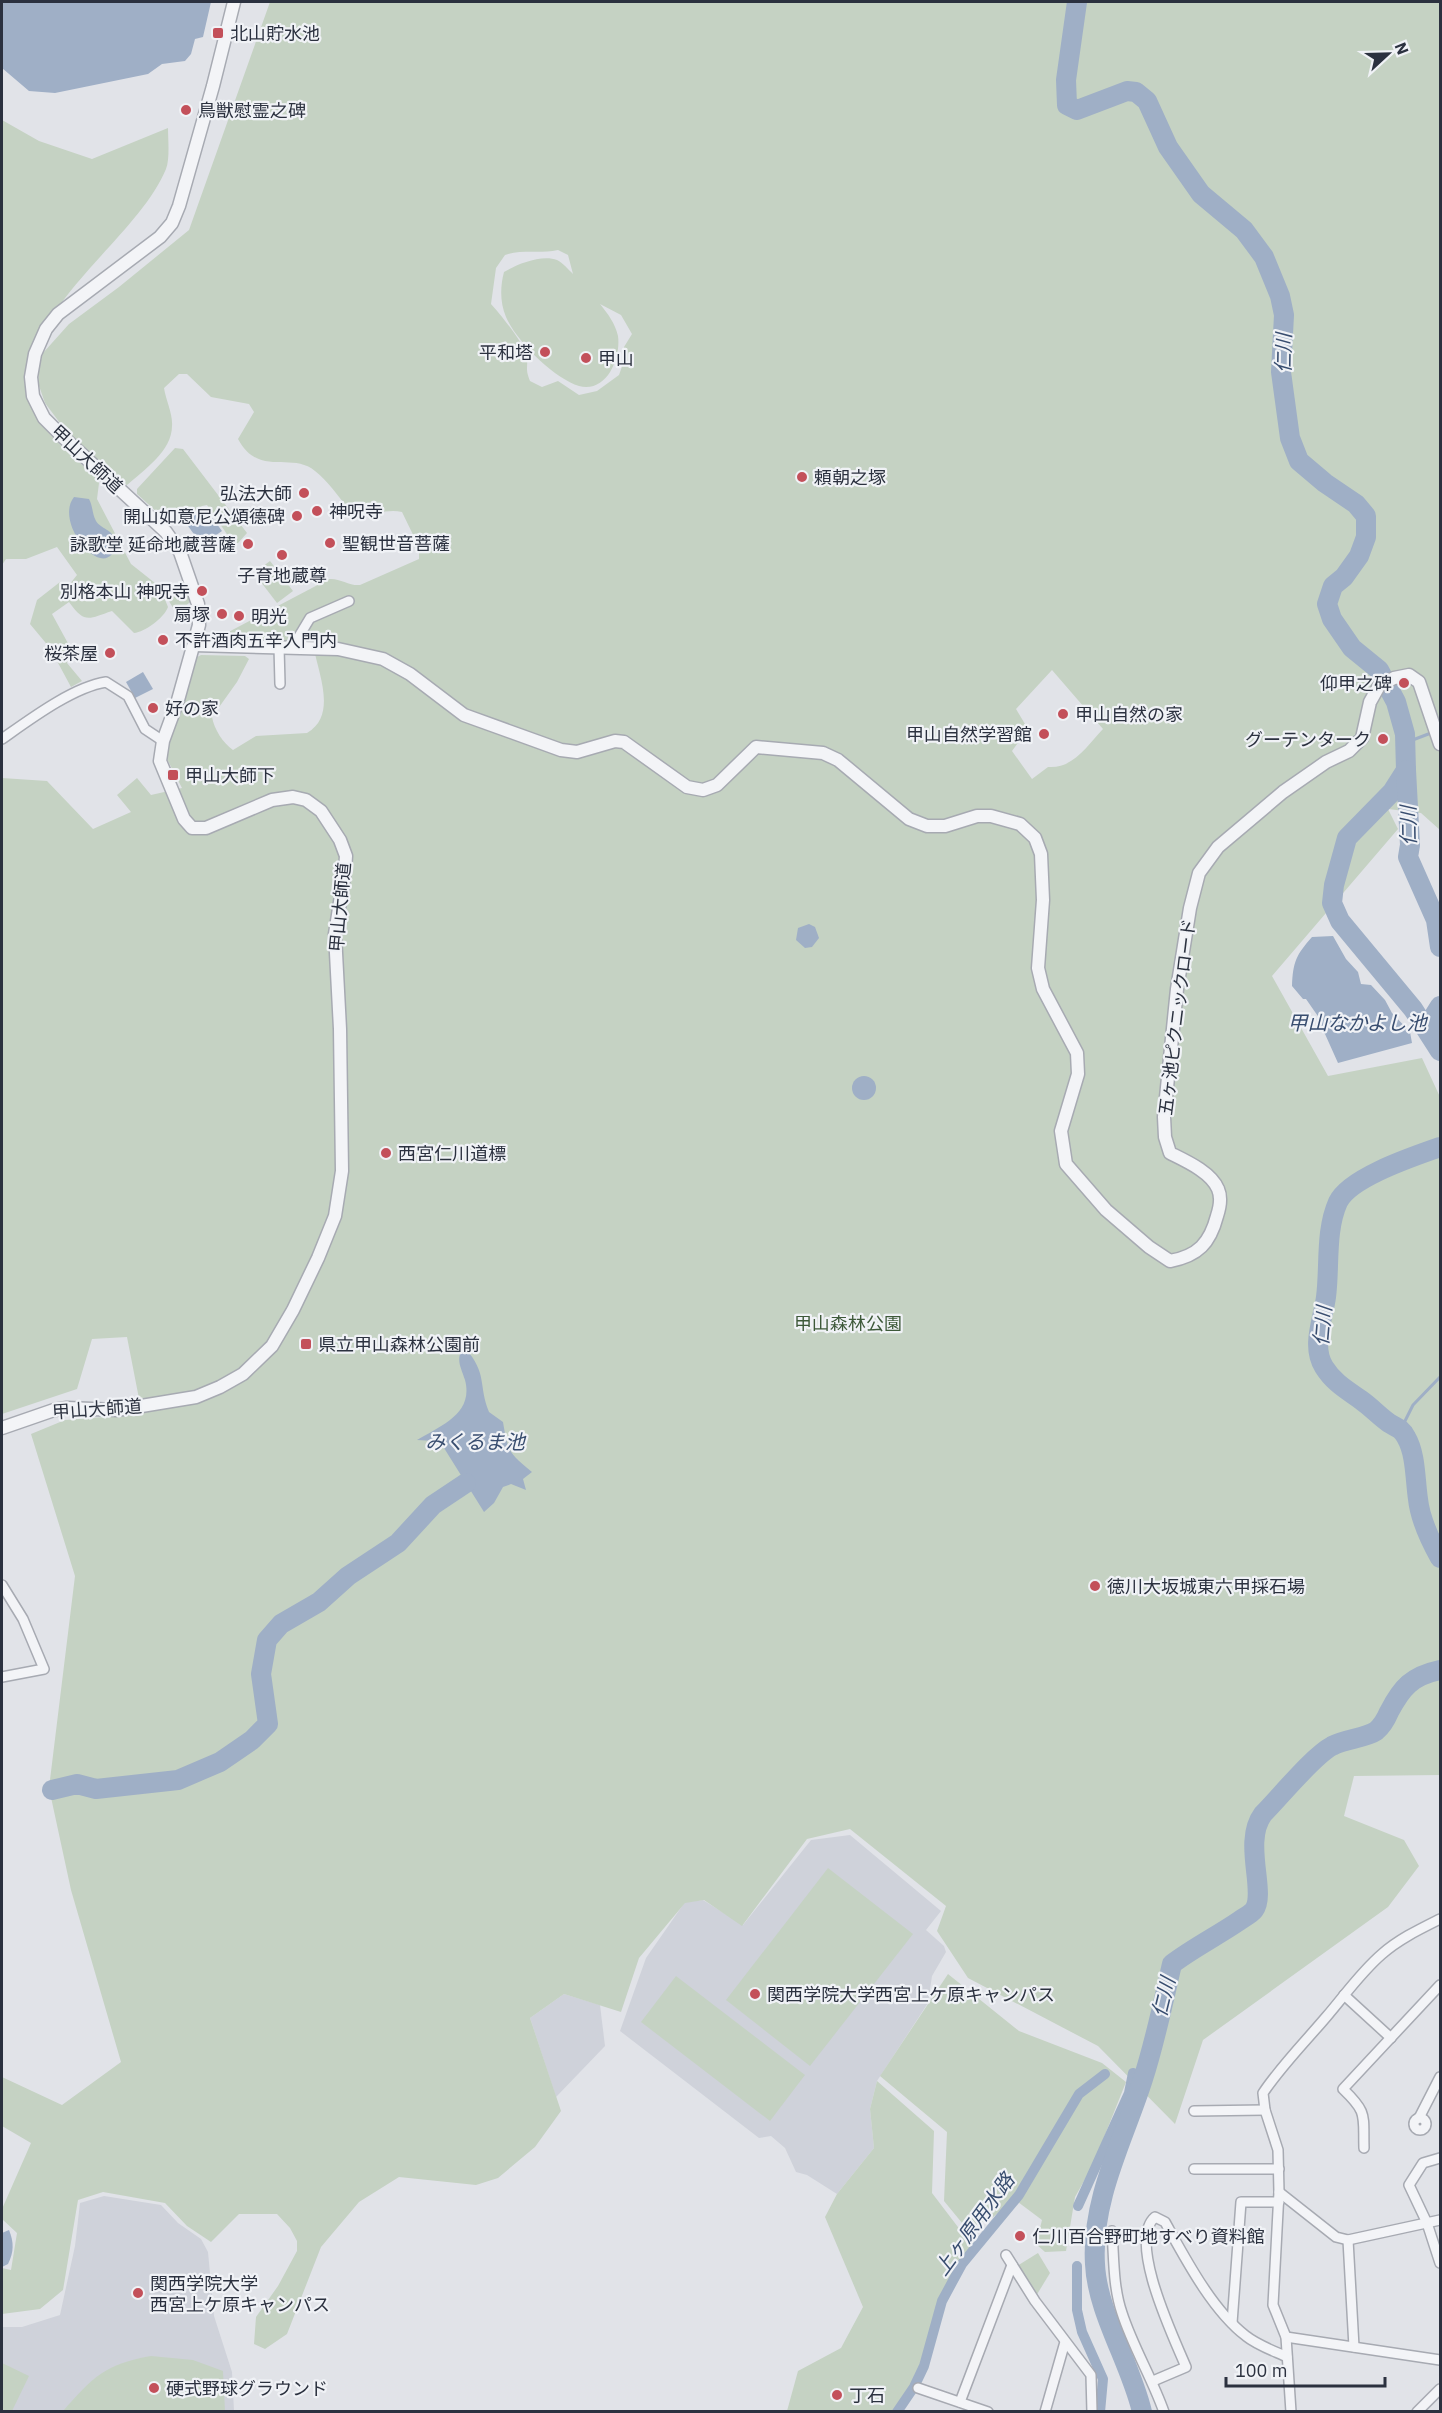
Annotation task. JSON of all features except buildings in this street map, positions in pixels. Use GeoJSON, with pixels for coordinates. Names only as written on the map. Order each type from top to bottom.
{"type":"FeatureCollection","features":[{"type":"Feature","properties":{"kind":"street","name":"甲山大師道"},"geometry":{"type":"LineString","coordinates":[[2,1428],[54,1410],[67,1408],[117,1410],[196,1397],[243,1374],[272,1346],[293,1310],[335,1216],[342,1171],[340,1029],[335,934],[346,856],[321,811],[306,800],[293,797],[272,800],[206,828],[192,828],[184,819],[160,761],[163,741],[199,626],[198,604],[180,552],[166,532],[44,418],[33,396],[31,377],[34,354],[46,329],[58,314],[160,237],[172,223],[179,206],[213,86],[234,2]]}},
{"type":"Feature","properties":{"kind":"street"},"geometry":{"type":"LineString","coordinates":[[280,684],[286,648],[310,618],[349,601]]}},
{"type":"Feature","properties":{"kind":"street","name":"五ヶ池ピクニックロード"},"geometry":{"type":"LineString","coordinates":[[194,645],[338,649],[383,659],[411,674],[464,715],[561,750],[577,752],[615,741],[624,742],[687,787],[703,790],[717,785],[756,747],[823,753],[838,760],[909,819],[927,826],[945,826],[977,816],[999,817],[1020,824],[1035,838],[1041,854],[1043,900],[1038,968],[1042,989],[1077,1053],[1078,1074],[1061,1131],[1066,1164],[1106,1210],[1149,1247],[1170,1261],[1185,1258],[1201,1248],[1212,1233],[1221,1203],[1218,1188],[1203,1172],[1170,1152],[1164,1127],[1177,989],[1190,908],[1199,873],[1218,847],[1283,792],[1326,762],[1349,751],[1362,738],[1370,702],[1379,687],[1394,678],[1409,675],[1419,682],[1440,744]]}},
{"type":"Feature","properties":{"kind":"street"},"geometry":{"type":"LineString","coordinates":[[2,739],[37,715],[92,684],[106,682],[128,696],[145,729],[163,741]]}},
{"type":"Feature","properties":{"kind":"street"},"geometry":{"type":"LineString","coordinates":[[2,1585],[23,1619],[44,1669],[2,1677]]}},
{"type":"Feature","properties":{"kind":"street"},"geometry":{"type":"LineString","coordinates":[[1291,2412],[1286,2337],[1274,2306],[1279,2197],[1278,2150],[1265,2110],[1263,2093],[1276,2073],[1382,1954],[1403,1938],[1440,1919]]}},
{"type":"Feature","properties":{"kind":"street"},"geometry":{"type":"LineString","coordinates":[[1364,2148],[1364,2115],[1361,2106],[1343,2088],[1436,1995],[1440,1985]]}},
{"type":"Feature","properties":{"kind":"street"},"geometry":{"type":"LineString","coordinates":[[1344,1995],[1391,2038]]}},
{"type":"Feature","properties":{"kind":"street"},"geometry":{"type":"LineString","coordinates":[[1419,2118],[1440,2077]]}},
{"type":"Feature","properties":{"kind":"street"},"geometry":{"type":"LineString","coordinates":[[1194,2111],[1265,2110]]}},
{"type":"Feature","properties":{"kind":"street"},"geometry":{"type":"LineString","coordinates":[[1440,2158],[1423,2163],[1409,2185],[1427,2223],[1440,2263]]}},
{"type":"Feature","properties":{"kind":"street"},"geometry":{"type":"LineString","coordinates":[[1194,2169],[1279,2169]]}},
{"type":"Feature","properties":{"kind":"street"},"geometry":{"type":"LineString","coordinates":[[1232,2323],[1241,2202],[1279,2197],[1336,2237],[1348,2240],[1440,2220]]}},
{"type":"Feature","properties":{"kind":"street"},"geometry":{"type":"LineString","coordinates":[[1153,2381],[1186,2367],[1160,2304],[1146,2245],[1147,2226],[1155,2217],[1165,2222],[1206,2290],[1232,2323],[1246,2336],[1287,2357]]}},
{"type":"Feature","properties":{"kind":"street"},"geometry":{"type":"LineString","coordinates":[[1112,2230],[1115,2280],[1122,2313],[1153,2381],[1164,2412]]}},
{"type":"Feature","properties":{"kind":"street"},"geometry":{"type":"LineString","coordinates":[[1348,2240],[1354,2347]]}},
{"type":"Feature","properties":{"kind":"street"},"geometry":{"type":"LineString","coordinates":[[1006,2255],[1065,2342],[1091,2375],[1092,2412]]}},
{"type":"Feature","properties":{"kind":"street"},"geometry":{"type":"LineString","coordinates":[[960,2402],[1012,2265]]}},
{"type":"Feature","properties":{"kind":"street"},"geometry":{"type":"LineString","coordinates":[[1286,2337],[1440,2360]]}},
{"type":"Feature","properties":{"kind":"street"},"geometry":{"type":"LineString","coordinates":[[1045,2412],[1065,2342]]}},
{"type":"Feature","properties":{"kind":"street"},"geometry":{"type":"LineString","coordinates":[[918,2388],[988,2412]]}},
{"type":"Feature","properties":{"kind":"street"},"geometry":{"type":"LineString","coordinates":[[1417,2412],[1440,2389]]}},
{"type":"Feature","properties":{"kind":"shaded area","name":"関西学院大学西宮上ケ原キャンパス"},"geometry":{"type":"Polygon","coordinates":[[[850,1835],[941,1911],[926,1930],[944,1946],[946,1952],[932,1976],[928,2003],[877,2081],[870,2109],[874,2148],[837,2194],[807,2175],[796,2172],[785,2148],[771,2136],[759,2138],[620,2031],[646,1958],[685,1902],[703,1900],[743,1925],[811,1840],[850,1835]]]}},
{"type":"Feature","properties":{"kind":"shaded area"},"geometry":{"type":"Polygon","coordinates":[[[564,1994],[600,2005],[605,2046],[556,2097],[530,2018],[564,1994]]]}},
{"type":"Feature","properties":{"kind":"shaded area","name":"関西学院大学 西宮上ケ原キャンパス"},"geometry":{"type":"Polygon","coordinates":[[[104,2196],[161,2205],[178,2223],[201,2239],[208,2252],[214,2316],[232,2372],[234,2411],[2,2412],[2,2327],[22,2327],[60,2315],[75,2246],[80,2203],[104,2196]]]}},
{"type":"Feature","properties":{"kind":"green space","name":"甲山森林公園"},"geometry":{"type":"Polygon","coordinates":[[[270,2],[1440,2],[1440,830],[1421,813],[1388,809],[1398,829],[1272,976],[1328,1076],[1422,1058],[1440,1097],[1440,1775],[1354,1776],[1344,1816],[1404,1840],[1419,1866],[1388,1907],[1203,2040],[1175,2124],[1098,2046],[968,1978],[937,1931],[946,1906],[850,1829],[807,1839],[742,1926],[704,1900],[685,1903],[639,1958],[621,2012],[564,1994],[530,2018],[561,2111],[535,2147],[498,2178],[476,2185],[399,2177],[359,2202],[321,2247],[287,2334],[265,2349],[254,2344],[256,2317],[278,2286],[297,2251],[297,2241],[290,2228],[277,2214],[239,2214],[211,2242],[187,2226],[165,2203],[103,2192],[78,2200],[63,2290],[40,2309],[2,2314],[2,2268],[11,2270],[17,2233],[2,2219],[2,2209],[31,2143],[2,2126],[2,2077],[62,2105],[121,2062],[71,1890],[49,1788],[75,1576],[31,1434],[65,1420],[142,1414],[127,1337],[92,1339],[77,1389],[2,1414],[2,778],[47,781],[93,829],[131,812],[117,795],[137,778],[151,795],[182,788],[167,759],[168,748],[195,658],[201,655],[245,656],[249,659],[237,682],[212,717],[220,735],[233,750],[256,736],[307,733],[316,726],[324,706],[324,694],[314,649],[221,643],[219,637],[329,579],[360,585],[419,559],[419,547],[402,512],[352,513],[325,480],[306,465],[256,458],[246,451],[238,439],[254,412],[249,404],[211,397],[187,374],[179,374],[164,388],[172,421],[171,435],[167,444],[156,459],[127,485],[122,484],[63,427],[45,403],[38,383],[43,353],[69,324],[189,230],[270,2]],[[558,250],[505,255],[496,268],[491,304],[522,345],[527,357],[530,381],[542,387],[558,381],[579,395],[597,391],[619,375],[624,361],[624,347],[632,334],[621,315],[600,304],[617,331],[617,354],[610,372],[604,379],[589,387],[579,386],[559,376],[527,348],[511,327],[502,301],[501,289],[504,272],[523,263],[551,258],[557,260],[573,274],[568,255],[558,250]],[[1052,670],[1016,709],[1028,729],[1012,751],[1032,779],[1048,767],[1057,767],[1072,760],[1103,729],[1052,670]]]}},
{"type":"Feature","properties":{"kind":"green space"},"geometry":{"type":"Polygon","coordinates":[[[2,120],[39,141],[92,159],[168,128],[166,169],[149,198],[127,227],[75,285],[53,316],[36,347],[30,380],[36,416],[55,440],[97,478],[99,483],[97,499],[131,564],[160,587],[168,607],[163,616],[154,624],[134,633],[112,611],[88,618],[83,617],[69,602],[52,614],[70,647],[67,663],[82,681],[71,687],[50,648],[30,624],[37,600],[60,582],[69,585],[77,575],[57,547],[26,559],[6,559],[2,565],[2,120]]]}},
{"type":"Feature","properties":{"kind":"green space"},"geometry":{"type":"Polygon","coordinates":[[[175,448],[183,449],[247,533],[238,543],[233,543],[207,505],[202,506],[178,524],[161,515],[137,494],[137,489],[175,448]]]}},
{"type":"Feature","properties":{"kind":"green space"},"geometry":{"type":"Polygon","coordinates":[[[270,561],[293,591],[277,603],[254,573],[270,561]]]}},
{"type":"Feature","properties":{"kind":"green space"},"geometry":{"type":"Polygon","coordinates":[[[186,591],[190,602],[177,614],[165,595],[168,592],[186,591]]]}},
{"type":"Feature","properties":{"kind":"green space"},"geometry":{"type":"Polygon","coordinates":[[[828,1868],[913,1934],[810,2066],[726,2000],[828,1868]]]}},
{"type":"Feature","properties":{"kind":"green space"},"geometry":{"type":"Polygon","coordinates":[[[948,1974],[1019,2031],[1102,2063],[1126,2082],[1093,2165],[1075,2197],[1066,2251],[1045,2252],[1036,2244],[1042,2220],[1014,2199],[992,2218],[967,2229],[944,2201],[947,2132],[880,2076],[948,1974]]]}},
{"type":"Feature","properties":{"kind":"green space"},"geometry":{"type":"Polygon","coordinates":[[[676,1976],[805,2075],[770,2121],[641,2022],[676,1976]]]}},
{"type":"Feature","properties":{"kind":"green space"},"geometry":{"type":"Polygon","coordinates":[[[877,2081],[934,2131],[932,2193],[964,2235],[978,2243],[946,2299],[925,2366],[897,2411],[787,2411],[798,2371],[841,2348],[863,2307],[825,2217],[837,2194],[874,2148],[870,2109],[877,2081]]]}},
{"type":"Feature","properties":{"kind":"green space"},"geometry":{"type":"Polygon","coordinates":[[[1038,2253],[1050,2273],[1036,2296],[1017,2266],[1038,2253]]]}},
{"type":"Feature","properties":{"kind":"green space","name":"硬式野球グラウンド"},"geometry":{"type":"Polygon","coordinates":[[[151,2356],[193,2360],[223,2371],[225,2411],[63,2411],[83,2389],[101,2374],[122,2363],[151,2356]]]}},
{"type":"Feature","properties":{"kind":"green space"},"geometry":{"type":"Polygon","coordinates":[[[2,2363],[29,2376],[12,2411],[2,2411],[2,2363]]]}},
{"type":"Feature","properties":{"kind":"water","name":"北山貯水池"},"geometry":{"type":"Polygon","coordinates":[[[2,2],[211,2],[203,37],[195,39],[191,54],[185,61],[162,64],[148,74],[55,93],[29,91],[2,68],[2,2]]]}},
{"type":"Feature","properties":{"kind":"water"},"geometry":{"type":"Polygon","coordinates":[[[74,497],[89,499],[96,521],[114,536],[115,544],[112,554],[105,558],[97,557],[80,542],[73,531],[70,519],[70,507],[74,497]]]}},
{"type":"Feature","properties":{"kind":"water"},"geometry":{"type":"Polygon","coordinates":[[[205,508],[222,531],[202,545],[185,522],[205,508]]]}},
{"type":"Feature","properties":{"kind":"water"},"geometry":{"type":"Polygon","coordinates":[[[143,672],[153,689],[135,698],[126,682],[143,672]]]}},
{"type":"Feature","properties":{"kind":"water"},"geometry":{"type":"Polygon","coordinates":[[[809,924],[815,927],[819,938],[812,947],[805,948],[796,940],[798,928],[809,924]]]}},
{"type":"Feature","properties":{"kind":"water","name":"甲山なかよし池"},"geometry":{"type":"Polygon","coordinates":[[[1333,936],[1346,959],[1358,972],[1361,984],[1371,985],[1385,1000],[1392,1013],[1410,1032],[1412,1043],[1338,1063],[1320,1028],[1322,1022],[1306,999],[1303,999],[1292,986],[1296,959],[1307,943],[1312,937],[1333,936]]]}},
{"type":"Feature","properties":{"kind":"water"},"geometry":{"type":"Polygon","coordinates":[[[864,1076],[872,1080],[876,1088],[872,1096],[864,1100],[856,1096],[852,1088],[856,1080],[864,1076]]]}},
{"type":"Feature","properties":{"kind":"water","name":"みくるま池"},"geometry":{"type":"Polygon","coordinates":[[[465,1348],[480,1373],[489,1412],[503,1422],[506,1440],[511,1451],[532,1472],[523,1479],[526,1490],[511,1484],[503,1487],[494,1503],[484,1512],[444,1448],[435,1441],[417,1440],[453,1418],[465,1402],[465,1380],[459,1361],[460,1353],[465,1348]]]}},
{"type":"Feature","properties":{"kind":"water"},"geometry":{"type":"Polygon","coordinates":[[[9,2230],[12,2251],[8,2264],[2,2267],[2,2233],[9,2230]]]}},
{"type":"Feature","properties":{"kind":"waterway","name":"仁川"},"geometry":{"type":"LineString","coordinates":[[1077,2],[1066,80],[1067,105],[1077,110],[1127,91],[1136,92],[1147,101],[1168,147],[1201,194],[1244,230],[1264,257],[1280,296],[1284,315],[1281,372],[1290,438],[1299,461],[1325,483],[1356,504],[1366,516],[1366,537],[1359,556],[1344,577],[1333,586],[1327,604],[1332,619],[1352,648],[1379,670],[1396,702],[1405,734],[1406,770],[1392,792],[1347,838],[1334,885],[1332,903],[1340,921],[1413,1009],[1440,1051]]}},
{"type":"Feature","properties":{"kind":"waterway"},"geometry":{"type":"LineString","coordinates":[[1406,746],[1410,741],[1431,733]]}},
{"type":"Feature","properties":{"kind":"waterway","name":"仁川"},"geometry":{"type":"LineString","coordinates":[[1406,770],[1410,845],[1408,857],[1436,920],[1440,947]]}},
{"type":"Feature","properties":{"kind":"waterway","name":"仁川"},"geometry":{"type":"LineString","coordinates":[[1440,1006],[1430,1022],[1440,1031]]}},
{"type":"Feature","properties":{"kind":"waterway","name":"仁川"},"geometry":{"type":"LineString","coordinates":[[1440,1147],[1369,1176],[1355,1184],[1338,1202],[1331,1225],[1326,1297],[1318,1342],[1320,1359],[1332,1378],[1401,1430],[1406,1437],[1413,1459],[1421,1514],[1440,1558]]}},
{"type":"Feature","properties":{"kind":"waterway"},"geometry":{"type":"LineString","coordinates":[[1401,1429],[1413,1405],[1440,1377]]}},
{"type":"Feature","properties":{"kind":"waterway"},"geometry":{"type":"LineString","coordinates":[[52,1790],[77,1784],[96,1789],[178,1780],[220,1762],[252,1740],[268,1724],[261,1674],[267,1640],[281,1624],[319,1602],[348,1576],[398,1543],[433,1505],[466,1483]]}},
{"type":"Feature","properties":{"kind":"waterway","name":"仁川"},"geometry":{"type":"LineString","coordinates":[[1142,2412],[1102,2301],[1097,2282],[1095,2240],[1103,2193],[1147,2065],[1172,1964],[1254,1910],[1258,1892],[1255,1838],[1257,1825],[1263,1814],[1306,1767],[1324,1751],[1337,1744],[1376,1731],[1384,1722],[1403,1689],[1415,1679],[1440,1670]]}},
{"type":"Feature","properties":{"kind":"waterway"},"geometry":{"type":"LineString","coordinates":[[1078,2206],[1129,2093],[1133,2073]]}},
{"type":"Feature","properties":{"kind":"waterway","name":"上ヶ原用水路"},"geometry":{"type":"LineString","coordinates":[[897,2412],[914,2387],[924,2366],[942,2301],[962,2264],[1019,2195],[1079,2094],[1105,2074]]}},
{"type":"Feature","properties":{"kind":"waterway"},"geometry":{"type":"LineString","coordinates":[[1077,2266],[1077,2310],[1082,2332],[1103,2379],[1100,2412]]}},
{"type":"Feature","properties":{"kind":"place","name":"北山貯水池"},"geometry":{"type":"Point","coordinates":[218,33]}},
{"type":"Feature","properties":{"kind":"place","name":"鳥獣慰霊之碑"},"geometry":{"type":"Point","coordinates":[186,110]}},
{"type":"Feature","properties":{"kind":"place","name":"平和塔"},"geometry":{"type":"Point","coordinates":[545,352]}},
{"type":"Feature","properties":{"kind":"place","name":"甲山"},"geometry":{"type":"Point","coordinates":[586,358]}},
{"type":"Feature","properties":{"kind":"place","name":"頼朝之塚"},"geometry":{"type":"Point","coordinates":[802,477]}},
{"type":"Feature","properties":{"kind":"place","name":"弘法大師"},"geometry":{"type":"Point","coordinates":[304,493]}},
{"type":"Feature","properties":{"kind":"place","name":"神呪寺"},"geometry":{"type":"Point","coordinates":[317,511]}},
{"type":"Feature","properties":{"kind":"place","name":"開山如意尼公頌德碑"},"geometry":{"type":"Point","coordinates":[297,516]}},
{"type":"Feature","properties":{"kind":"place","name":"聖観世音菩薩"},"geometry":{"type":"Point","coordinates":[330,543]}},
{"type":"Feature","properties":{"kind":"place","name":"詠歌堂 延命地蔵菩薩"},"geometry":{"type":"Point","coordinates":[248,544]}},
{"type":"Feature","properties":{"kind":"place","name":"子育地蔵尊"},"geometry":{"type":"Point","coordinates":[282,555]}},
{"type":"Feature","properties":{"kind":"place","name":"別格本山 神呪寺"},"geometry":{"type":"Point","coordinates":[202,591]}},
{"type":"Feature","properties":{"kind":"place","name":"扇塚"},"geometry":{"type":"Point","coordinates":[222,614]}},
{"type":"Feature","properties":{"kind":"place","name":"明光"},"geometry":{"type":"Point","coordinates":[239,616]}},
{"type":"Feature","properties":{"kind":"place","name":"不許酒肉五辛入門内"},"geometry":{"type":"Point","coordinates":[163,640]}},
{"type":"Feature","properties":{"kind":"place","name":"桜茶屋"},"geometry":{"type":"Point","coordinates":[110,653]}},
{"type":"Feature","properties":{"kind":"place","name":"仰甲之碑"},"geometry":{"type":"Point","coordinates":[1404,683]}},
{"type":"Feature","properties":{"kind":"place","name":"好の家"},"geometry":{"type":"Point","coordinates":[153,708]}},
{"type":"Feature","properties":{"kind":"place","name":"甲山自然の家"},"geometry":{"type":"Point","coordinates":[1063,714]}},
{"type":"Feature","properties":{"kind":"place","name":"甲山自然学習館"},"geometry":{"type":"Point","coordinates":[1044,734]}},
{"type":"Feature","properties":{"kind":"place","name":"グーテンターク"},"geometry":{"type":"Point","coordinates":[1383,739]}},
{"type":"Feature","properties":{"kind":"place","name":"甲山大師下"},"geometry":{"type":"Point","coordinates":[173,775]}},
{"type":"Feature","properties":{"kind":"place","name":"西宮仁川道標"},"geometry":{"type":"Point","coordinates":[386,1153]}},
{"type":"Feature","properties":{"kind":"place","name":"県立甲山森林公園前"},"geometry":{"type":"Point","coordinates":[306,1344]}},
{"type":"Feature","properties":{"kind":"place","name":"徳川大坂城東六甲採石場"},"geometry":{"type":"Point","coordinates":[1095,1586]}},
{"type":"Feature","properties":{"kind":"place","name":"関西学院大学西宮上ケ原キャンパス"},"geometry":{"type":"Point","coordinates":[755,1994]}},
{"type":"Feature","properties":{"kind":"place","name":"仁川百合野町地すべり資料館"},"geometry":{"type":"Point","coordinates":[1020,2236]}},
{"type":"Feature","properties":{"kind":"place","name":"関西学院大学 西宮上ケ原キャンパス"},"geometry":{"type":"Point","coordinates":[138,2293]}},
{"type":"Feature","properties":{"kind":"place","name":"硬式野球グラウンド"},"geometry":{"type":"Point","coordinates":[154,2388]}},
{"type":"Feature","properties":{"kind":"place","name":"丁石"},"geometry":{"type":"Point","coordinates":[837,2395]}}]}
